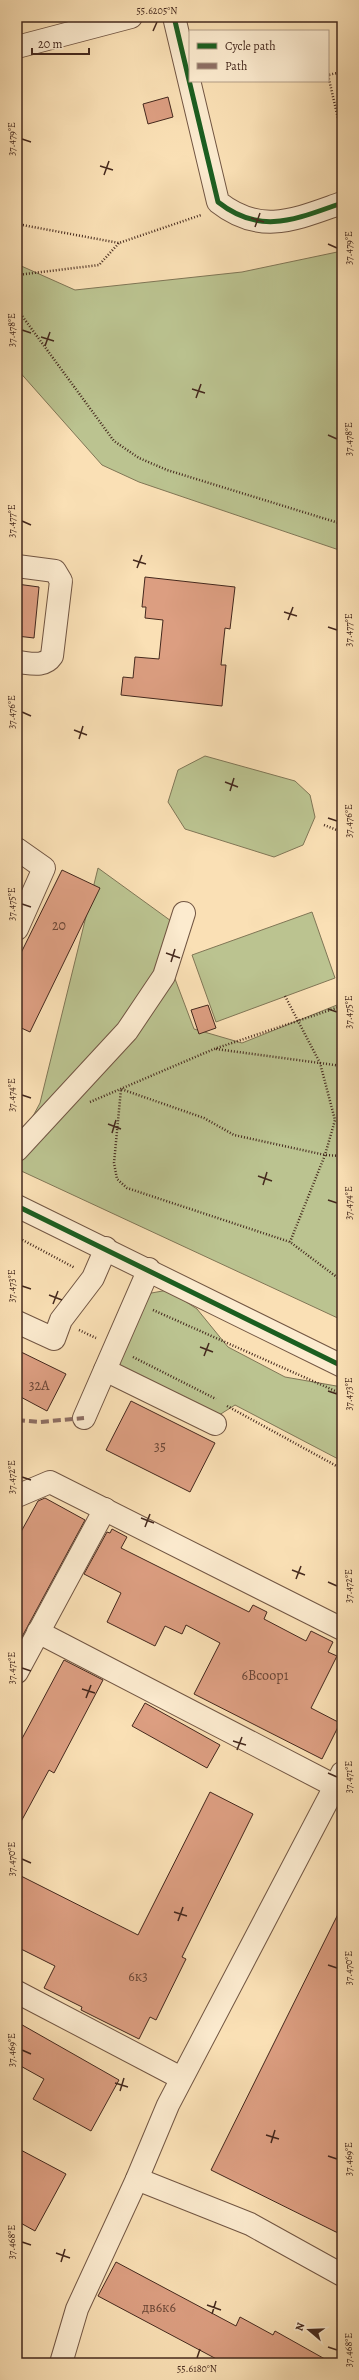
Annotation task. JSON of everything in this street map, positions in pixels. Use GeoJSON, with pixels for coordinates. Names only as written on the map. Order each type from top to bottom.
{"type":"FeatureCollection","features":[{"type":"Feature","properties":{"kind":"street"},"geometry":{"type":"LineString","coordinates":[[17,48],[131,17]]}},
{"type":"Feature","properties":{"kind":"street"},"geometry":{"type":"LineString","coordinates":[[174,17],[189,80]]}},
{"type":"Feature","properties":{"kind":"street"},"geometry":{"type":"LineString","coordinates":[[189,82],[218,202],[233,214],[268,223],[294,219],[342,203]]}},
{"type":"Feature","properties":{"kind":"street"},"geometry":{"type":"LineString","coordinates":[[17,566],[55,571],[61,581],[52,656],[46,663],[40,664],[17,662]]}},
{"type":"Feature","properties":{"kind":"street"},"geometry":{"type":"LineString","coordinates":[[17,849],[44,868],[17,929]]}},
{"type":"Feature","properties":{"kind":"street"},"geometry":{"type":"LineString","coordinates":[[17,1150],[127,1031],[164,976],[184,913]]}},
{"type":"Feature","properties":{"kind":"street"},"geometry":{"type":"LineString","coordinates":[[17,1206],[149,1269],[342,1366]]}},
{"type":"Feature","properties":{"kind":"street"},"geometry":{"type":"LineString","coordinates":[[17,1322],[54,1339],[61,1320],[93,1278],[106,1248]]}},
{"type":"Feature","properties":{"kind":"street"},"geometry":{"type":"LineString","coordinates":[[84,1418],[149,1269]]}},
{"type":"Feature","properties":{"kind":"street"},"geometry":{"type":"LineString","coordinates":[[105,1370],[215,1424]]}},
{"type":"Feature","properties":{"kind":"street"},"geometry":{"type":"LineString","coordinates":[[17,1496],[50,1482],[342,1629]]}},
{"type":"Feature","properties":{"kind":"street"},"geometry":{"type":"LineString","coordinates":[[17,1672],[105,1509]]}},
{"type":"Feature","properties":{"kind":"street"},"geometry":{"type":"LineString","coordinates":[[38,1632],[339,1780],[181,2078],[137,2179],[77,2309],[61,2363]]}},
{"type":"Feature","properties":{"kind":"street"},"geometry":{"type":"LineString","coordinates":[[17,1992],[181,2078]]}},
{"type":"Feature","properties":{"kind":"street"},"geometry":{"type":"LineString","coordinates":[[137,2179],[250,2224],[342,2275]]}},
{"type":"Feature","properties":{"kind":"path"},"geometry":{"type":"LineString","coordinates":[[329,75],[342,72]]}},
{"type":"Feature","properties":{"kind":"path"},"geometry":{"type":"LineString","coordinates":[[329,79],[340,127],[342,126]]}},
{"type":"Feature","properties":{"kind":"path"},"geometry":{"type":"LineString","coordinates":[[17,224],[119,242],[201,215]]}},
{"type":"Feature","properties":{"kind":"path"},"geometry":{"type":"LineString","coordinates":[[17,275],[99,265],[119,242]]}},
{"type":"Feature","properties":{"kind":"path"},"geometry":{"type":"LineString","coordinates":[[17,309],[114,441],[139,458],[167,470],[342,524]]}},
{"type":"Feature","properties":{"kind":"path"},"geometry":{"type":"LineString","coordinates":[[324,825],[342,832]]}},
{"type":"Feature","properties":{"kind":"path"},"geometry":{"type":"LineString","coordinates":[[285,996],[320,1063],[335,1120],[325,1155],[290,1242]]}},
{"type":"Feature","properties":{"kind":"path"},"geometry":{"type":"LineString","coordinates":[[94,1100],[214,1049],[342,1006]]}},
{"type":"Feature","properties":{"kind":"path"},"geometry":{"type":"LineString","coordinates":[[214,1049],[342,1066]]}},
{"type":"Feature","properties":{"kind":"path"},"geometry":{"type":"LineString","coordinates":[[121,1089],[204,1118],[234,1135],[325,1155],[342,1156]]}},
{"type":"Feature","properties":{"kind":"path"},"geometry":{"type":"LineString","coordinates":[[121,1089],[114,1163],[117,1179],[127,1188],[290,1242],[342,1280]]}},
{"type":"Feature","properties":{"kind":"path"},"geometry":{"type":"LineString","coordinates":[[17,1237],[93,1278]]}},
{"type":"Feature","properties":{"kind":"path"},"geometry":{"type":"LineString","coordinates":[[135,1302],[342,1394]]}},
{"type":"Feature","properties":{"kind":"green space"},"geometry":{"type":"Polygon","coordinates":[[[342,251],[342,551],[139,482],[102,465],[17,369],[17,258],[19,265],[75,290],[242,272],[342,251]]]}},
{"type":"Feature","properties":{"kind":"green space"},"geometry":{"type":"Polygon","coordinates":[[[205,756],[295,781],[310,795],[315,817],[303,845],[274,857],[185,829],[168,802],[178,770],[205,756]]]}},
{"type":"Feature","properties":{"kind":"green space"},"geometry":{"type":"Polygon","coordinates":[[[98,868],[178,926],[166,955],[194,1029],[242,1043],[342,1003],[342,1320],[17,1169],[17,1146],[40,1103],[98,868]]]}},
{"type":"Feature","properties":{"kind":"green space"},"geometry":{"type":"Polygon","coordinates":[[[312,912],[335,978],[216,1022],[192,955],[312,912]]]}},
{"type":"Feature","properties":{"kind":"green space"},"geometry":{"type":"Polygon","coordinates":[[[168,1290],[197,1309],[228,1347],[285,1377],[342,1387],[342,1461],[235,1405],[216,1417],[121,1370],[118,1356],[146,1294],[168,1290]]]}},
{"type":"Feature","properties":{"kind":"building"},"geometry":{"type":"Polygon","coordinates":[[[168,97],[173,117],[148,124],[143,104],[168,97]]]}},
{"type":"Feature","properties":{"kind":"building"},"geometry":{"type":"Polygon","coordinates":[[[145,577],[235,587],[230,629],[225,628],[221,665],[226,665],[222,706],[121,695],[123,677],[133,678],[135,657],[159,659],[163,620],[145,618],[146,607],[142,607],[145,577]]]}},
{"type":"Feature","properties":{"kind":"building"},"geometry":{"type":"Polygon","coordinates":[[[17,584],[39,587],[34,638],[17,636],[17,584]]]}},
{"type":"Feature","properties":{"kind":"building"},"geometry":{"type":"Polygon","coordinates":[[[62,870],[100,888],[30,1032],[17,1026],[17,961],[62,870]]]}},
{"type":"Feature","properties":{"kind":"building"},"geometry":{"type":"Polygon","coordinates":[[[208,1005],[216,1028],[199,1034],[191,1010],[208,1005]]]}},
{"type":"Feature","properties":{"kind":"building"},"geometry":{"type":"Polygon","coordinates":[[[17,1350],[66,1374],[47,1411],[17,1395],[17,1350]]]}},
{"type":"Feature","properties":{"kind":"building"},"geometry":{"type":"Polygon","coordinates":[[[131,1401],[215,1443],[190,1492],[106,1450],[131,1401]]]}},
{"type":"Feature","properties":{"kind":"building"},"geometry":{"type":"Polygon","coordinates":[[[45,1498],[85,1520],[17,1646],[17,1539],[38,1501],[45,1498]]]}},
{"type":"Feature","properties":{"kind":"building"},"geometry":{"type":"Polygon","coordinates":[[[112,1529],[127,1537],[121,1548],[249,1612],[253,1605],[267,1612],[264,1619],[306,1641],[311,1631],[333,1642],[328,1652],[337,1656],[311,1708],[340,1723],[322,1759],[194,1694],[220,1643],[186,1625],[182,1634],[165,1626],[155,1646],[107,1622],[121,1593],[84,1574],[107,1532],[110,1533],[112,1529]]]}},
{"type":"Feature","properties":{"kind":"building"},"geometry":{"type":"Polygon","coordinates":[[[64,1660],[103,1680],[54,1773],[49,1770],[17,1829],[17,1748],[64,1660]]]}},
{"type":"Feature","properties":{"kind":"building"},"geometry":{"type":"Polygon","coordinates":[[[145,1703],[220,1745],[207,1768],[132,1726],[145,1703]]]}},
{"type":"Feature","properties":{"kind":"building"},"geometry":{"type":"Polygon","coordinates":[[[210,1792],[253,1814],[182,1957],[186,1959],[156,2020],[150,2017],[139,2039],[81,2010],[82,2007],[44,1988],[55,1966],[17,1947],[17,1874],[138,1935],[210,1792]]]}},
{"type":"Feature","properties":{"kind":"building"},"geometry":{"type":"Polygon","coordinates":[[[342,1906],[342,2235],[211,2170],[342,1906]]]}},
{"type":"Feature","properties":{"kind":"building"},"geometry":{"type":"Polygon","coordinates":[[[17,2022],[119,2080],[91,2131],[33,2099],[44,2079],[17,2064],[17,2022]]]}},
{"type":"Feature","properties":{"kind":"building"},"geometry":{"type":"Polygon","coordinates":[[[17,2148],[66,2174],[35,2231],[17,2221],[17,2148]]]}},
{"type":"Feature","properties":{"kind":"building"},"geometry":{"type":"Polygon","coordinates":[[[116,2262],[236,2326],[240,2317],[273,2335],[275,2331],[332,2363],[224,2363],[98,2296],[116,2262]]]}},
{"type":"Feature","properties":{"kind":"marked path"},"geometry":{"type":"LineString","coordinates":[[17,1420],[40,1422],[84,1418]]}},
{"type":"Feature","properties":{"kind":"cycle path"},"geometry":{"type":"LineString","coordinates":[[174,17],[189,80]]}},
{"type":"Feature","properties":{"kind":"cycle path"},"geometry":{"type":"LineString","coordinates":[[189,82],[218,202],[249,219],[264,221],[294,219],[342,203]]}},
{"type":"Feature","properties":{"kind":"cycle path"},"geometry":{"type":"LineString","coordinates":[[17,1206],[342,1366]]}}]}
